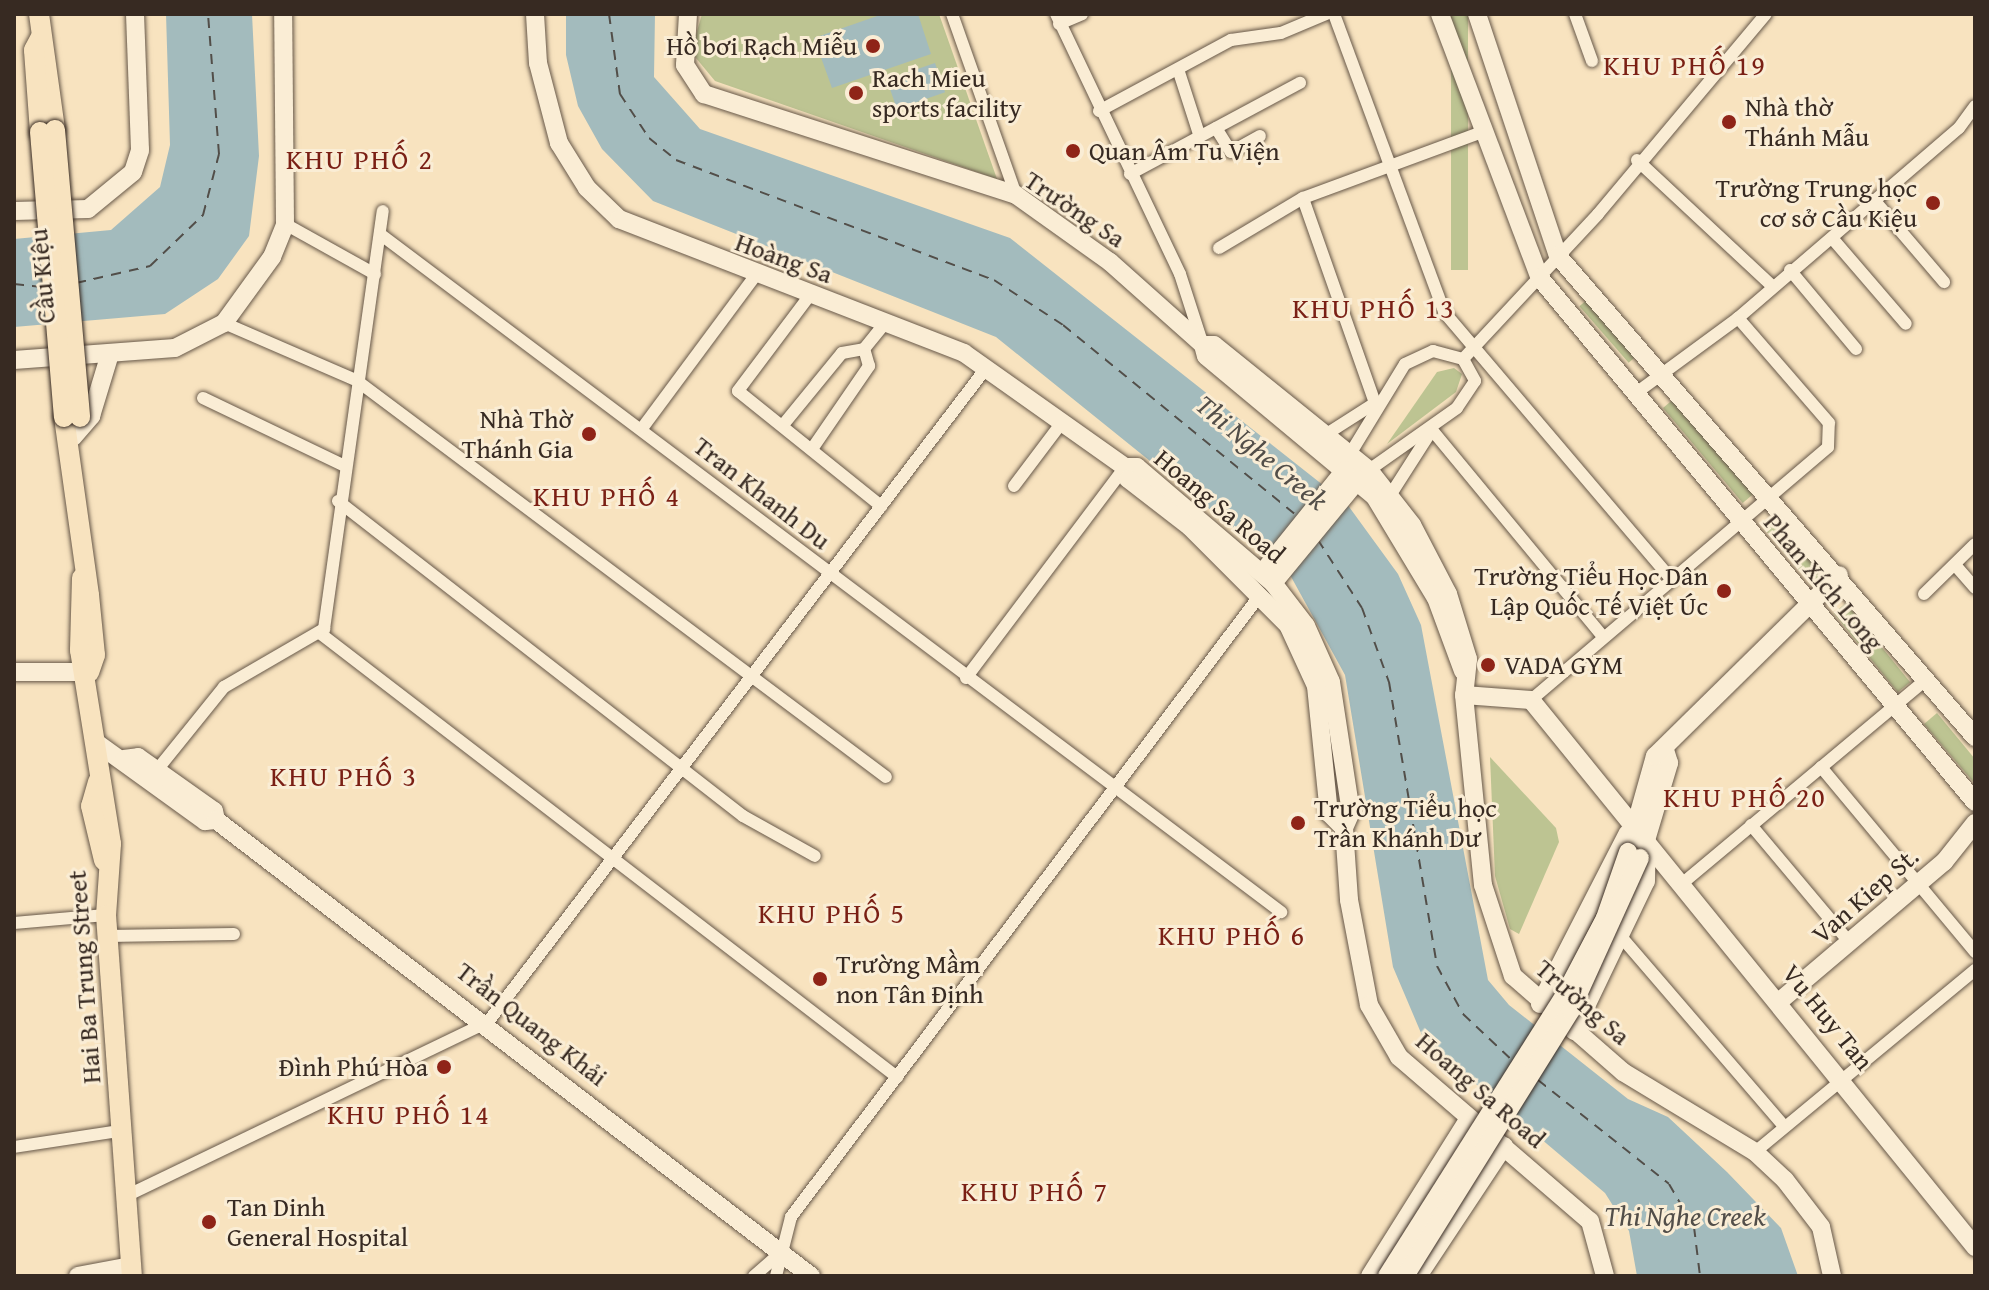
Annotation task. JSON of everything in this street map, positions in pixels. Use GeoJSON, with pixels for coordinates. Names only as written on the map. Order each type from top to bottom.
{"type":"FeatureCollection","features":[{"type":"Feature","properties":{"kind":"main road","name":"Cầu Kiệu"},"geometry":{"type":"LineString","coordinates":[[39,14],[41,37],[34,50],[48,131],[72,438]]}},
{"type":"Feature","properties":{"kind":"main road","name":"Hai Ba Trung Street"},"geometry":{"type":"LineString","coordinates":[[72,438],[82,578],[80,650],[89,672],[98,782],[91,806],[104,860],[119,1131],[131,1271]]}},
{"type":"Feature","properties":{"kind":"street"},"geometry":{"type":"LineString","coordinates":[[14,211],[88,209],[133,172],[140,150],[135,14]]}},
{"type":"Feature","properties":{"kind":"street"},"geometry":{"type":"LineString","coordinates":[[14,360],[109,357],[175,348],[224,323],[272,257],[285,224],[283,14]]}},
{"type":"Feature","properties":{"kind":"street","name":"Hoàng Sa"},"geometry":{"type":"LineString","coordinates":[[535,14],[552,123],[587,188],[645,234],[885,323],[987,367],[1125,467]]}},
{"type":"Feature","properties":{"kind":"street","name":"Trường Sa"},"geometry":{"type":"LineString","coordinates":[[688,14],[685,65],[704,94],[1016,195],[1110,262],[1203,345],[1206,356],[1391,494],[1448,594],[1468,659],[1463,671]]}},
{"type":"Feature","properties":{"kind":"street"},"geometry":{"type":"LineString","coordinates":[[952,14],[1016,195]]}},
{"type":"Feature","properties":{"kind":"street"},"geometry":{"type":"LineString","coordinates":[[1082,14],[1058,19],[1099,111],[1180,274],[1203,345]]}},
{"type":"Feature","properties":{"kind":"street"},"geometry":{"type":"LineString","coordinates":[[1099,111],[1231,40],[1281,33],[1326,14]]}},
{"type":"Feature","properties":{"kind":"street"},"geometry":{"type":"LineString","coordinates":[[1334,14],[1386,166],[1444,312],[1467,354],[1475,381],[1432,430],[1391,494]]}},
{"type":"Feature","properties":{"kind":"street","name":"Phan Xích Long"},"geometry":{"type":"LineString","coordinates":[[1440,14],[1482,132],[1540,278],[1806,603],[1975,802]]}},
{"type":"Feature","properties":{"kind":"street","name":"Phan Xích Long"},"geometry":{"type":"LineString","coordinates":[[1477,14],[1558,256],[1839,575],[1975,737]]}},
{"type":"Feature","properties":{"kind":"street"},"geometry":{"type":"LineString","coordinates":[[1575,14],[1592,61]]}},
{"type":"Feature","properties":{"kind":"street"},"geometry":{"type":"LineString","coordinates":[[1467,354],[1540,278],[1637,160],[1766,14]]}},
{"type":"Feature","properties":{"kind":"street"},"geometry":{"type":"LineString","coordinates":[[1178,69],[1200,137]]}},
{"type":"Feature","properties":{"kind":"street"},"geometry":{"type":"LineString","coordinates":[[1130,174],[1300,83]]}},
{"type":"Feature","properties":{"kind":"street"},"geometry":{"type":"LineString","coordinates":[[1636,393],[1738,318],[1790,270],[1832,238],[1959,128],[1975,106]]}},
{"type":"Feature","properties":{"kind":"street"},"geometry":{"type":"LineString","coordinates":[[1216,128],[1231,152],[1260,136]]}},
{"type":"Feature","properties":{"kind":"street"},"geometry":{"type":"LineString","coordinates":[[1219,248],[1303,198],[1482,132]]}},
{"type":"Feature","properties":{"kind":"street"},"geometry":{"type":"LineString","coordinates":[[1637,160],[1772,286]]}},
{"type":"Feature","properties":{"kind":"street"},"geometry":{"type":"LineString","coordinates":[[776,1276],[785,1225],[1355,468],[1375,403],[1303,198]]}},
{"type":"Feature","properties":{"kind":"street"},"geometry":{"type":"LineString","coordinates":[[1874,200],[1944,282]]}},
{"type":"Feature","properties":{"kind":"street"},"geometry":{"type":"LineString","coordinates":[[321,634],[338,501],[383,211]]}},
{"type":"Feature","properties":{"kind":"street"},"geometry":{"type":"LineString","coordinates":[[285,224],[375,274]]}},
{"type":"Feature","properties":{"kind":"street","name":"Tran Khanh Du"},"geometry":{"type":"LineString","coordinates":[[380,234],[643,427],[966,678],[1281,912]]}},
{"type":"Feature","properties":{"kind":"street"},"geometry":{"type":"LineString","coordinates":[[1832,238],[1906,324]]}},
{"type":"Feature","properties":{"kind":"street"},"geometry":{"type":"LineString","coordinates":[[1790,270],[1856,349]]}},
{"type":"Feature","properties":{"kind":"street"},"geometry":{"type":"LineString","coordinates":[[643,427],[756,275]]}},
{"type":"Feature","properties":{"kind":"street"},"geometry":{"type":"LineString","coordinates":[[810,295],[738,391],[881,506]]}},
{"type":"Feature","properties":{"kind":"street"},"geometry":{"type":"LineString","coordinates":[[1464,695],[1531,700],[1740,521],[1830,439],[1829,423],[1738,318]]}},
{"type":"Feature","properties":{"kind":"street"},"geometry":{"type":"LineString","coordinates":[[224,323],[356,380],[886,777]]}},
{"type":"Feature","properties":{"kind":"street"},"geometry":{"type":"LineString","coordinates":[[783,425],[842,353],[864,349],[885,323]]}},
{"type":"Feature","properties":{"kind":"street","name":"Trường Sa"},"geometry":{"type":"LineString","coordinates":[[1203,345],[1214,345],[1325,435],[1355,468],[1416,560],[1463,671],[1483,885],[1500,949],[1540,1004],[1623,1072],[1755,1152],[1807,1204],[1824,1235],[1832,1276]]}},
{"type":"Feature","properties":{"kind":"street"},"geometry":{"type":"LineString","coordinates":[[812,449],[869,366],[864,349]]}},
{"type":"Feature","properties":{"kind":"street"},"geometry":{"type":"LineString","coordinates":[[1325,435],[1375,403],[1418,357],[1433,351],[1467,354],[1671,579]]}},
{"type":"Feature","properties":{"kind":"street"},"geometry":{"type":"LineString","coordinates":[[72,438],[91,416],[109,357]]}},
{"type":"Feature","properties":{"kind":"street"},"geometry":{"type":"LineString","coordinates":[[126,1196],[488,1022],[755,678],[987,367]]}},
{"type":"Feature","properties":{"kind":"street"},"geometry":{"type":"LineString","coordinates":[[203,398],[345,466]]}},
{"type":"Feature","properties":{"kind":"street"},"geometry":{"type":"LineString","coordinates":[[1014,486],[1063,421]]}},
{"type":"Feature","properties":{"kind":"street"},"geometry":{"type":"LineString","coordinates":[[1355,468],[1432,430]]}},
{"type":"Feature","properties":{"kind":"street"},"geometry":{"type":"LineString","coordinates":[[1432,430],[1603,637]]}},
{"type":"Feature","properties":{"kind":"street"},"geometry":{"type":"LineString","coordinates":[[966,678],[1125,467]]}},
{"type":"Feature","properties":{"kind":"street","name":"Hoang Sa Road"},"geometry":{"type":"LineString","coordinates":[[1125,467],[1137,467],[1265,584],[1306,658],[1327,753],[1329,813],[1344,828],[1369,1005],[1399,1057],[1590,1221],[1605,1276]]}},
{"type":"Feature","properties":{"kind":"street"},"geometry":{"type":"LineString","coordinates":[[338,501],[743,816],[815,856]]}},
{"type":"Feature","properties":{"kind":"street"},"geometry":{"type":"LineString","coordinates":[[1924,594],[1956,566],[1975,544]]}},
{"type":"Feature","properties":{"kind":"street"},"geometry":{"type":"LineString","coordinates":[[1956,566],[1975,588]]}},
{"type":"Feature","properties":{"kind":"street"},"geometry":{"type":"LineString","coordinates":[[1540,1004],[1634,824],[1655,756],[1665,750],[1806,603],[1839,575]]}},
{"type":"Feature","properties":{"kind":"street"},"geometry":{"type":"LineString","coordinates":[[157,770],[224,687],[321,634]]}},
{"type":"Feature","properties":{"kind":"street"},"geometry":{"type":"LineString","coordinates":[[321,634],[612,864],[897,1077]]}},
{"type":"Feature","properties":{"kind":"street"},"geometry":{"type":"LineString","coordinates":[[14,672],[89,672]]}},
{"type":"Feature","properties":{"kind":"street"},"geometry":{"type":"LineString","coordinates":[[1684,882],[1927,679]]}},
{"type":"Feature","properties":{"kind":"street","name":"Vu Huy Tan"},"geometry":{"type":"LineString","coordinates":[[1531,700],[1781,1000],[1975,1247]]}},
{"type":"Feature","properties":{"kind":"street","name":"Trần Quang Khải"},"geometry":{"type":"LineString","coordinates":[[94,741],[124,759],[205,821],[216,820]]}},
{"type":"Feature","properties":{"kind":"street"},"geometry":{"type":"LineString","coordinates":[[1574,1031],[1623,939],[1646,881],[1647,839],[1669,763],[1665,750]]}},
{"type":"Feature","properties":{"kind":"street","name":"Trần Quang Khải"},"geometry":{"type":"LineString","coordinates":[[124,759],[138,757],[214,811],[216,820],[488,1022],[779,1254],[811,1276]]}},
{"type":"Feature","properties":{"kind":"street"},"geometry":{"type":"LineString","coordinates":[[1821,767],[1975,952]]}},
{"type":"Feature","properties":{"kind":"street","name":"Van Kiep St."},"geometry":{"type":"LineString","coordinates":[[1781,1000],[1919,881],[1975,823]]}},
{"type":"Feature","properties":{"kind":"street"},"geometry":{"type":"LineString","coordinates":[[1405,1276],[1571,1010],[1634,855],[1634,824]]}},
{"type":"Feature","properties":{"kind":"street"},"geometry":{"type":"LineString","coordinates":[[1751,825],[1850,943]]}},
{"type":"Feature","properties":{"kind":"street"},"geometry":{"type":"LineString","coordinates":[[1387,1276],[1564,996],[1634,855],[1647,839]]}},
{"type":"Feature","properties":{"kind":"street"},"geometry":{"type":"LineString","coordinates":[[14,923],[106,925],[234,934]]}},
{"type":"Feature","properties":{"kind":"street"},"geometry":{"type":"LineString","coordinates":[[1623,939],[1784,1126]]}},
{"type":"Feature","properties":{"kind":"street"},"geometry":{"type":"LineString","coordinates":[[1755,1152],[1975,970]]}},
{"type":"Feature","properties":{"kind":"street"},"geometry":{"type":"LineString","coordinates":[[1370,1276],[1469,1118]]}},
{"type":"Feature","properties":{"kind":"street"},"geometry":{"type":"LineString","coordinates":[[14,1147],[119,1131]]}},
{"type":"Feature","properties":{"kind":"street"},"geometry":{"type":"LineString","coordinates":[[1418,1276],[1504,1146]]}},
{"type":"Feature","properties":{"kind":"street"},"geometry":{"type":"LineString","coordinates":[[754,1276],[779,1254]]}},
{"type":"Feature","properties":{"kind":"street"},"geometry":{"type":"LineString","coordinates":[[78,1276],[131,1271]]}},
{"type":"Feature","properties":{"kind":"green space","name":"Rach Mieu sports facility"},"geometry":{"type":"Polygon","coordinates":[[[702,14],[939,14],[997,179],[715,81],[691,52],[702,14]]]}},
{"type":"Feature","properties":{"kind":"green space"},"geometry":{"type":"Polygon","coordinates":[[[1451,14],[1468,14],[1468,270],[1451,270],[1451,14]]]}},
{"type":"Feature","properties":{"kind":"green space"},"geometry":{"type":"Polygon","coordinates":[[[1590,297],[1639,354],[1629,363],[1579,306],[1590,297]]]}},
{"type":"Feature","properties":{"kind":"green space"},"geometry":{"type":"Polygon","coordinates":[[[1454,368],[1462,374],[1456,392],[1387,444],[1437,372],[1454,368]]]}},
{"type":"Feature","properties":{"kind":"green space"},"geometry":{"type":"Polygon","coordinates":[[[1676,397],[1756,492],[1743,503],[1663,408],[1676,397]]]}},
{"type":"Feature","properties":{"kind":"green space"},"geometry":{"type":"Polygon","coordinates":[[[1776,515],[1829,578],[1815,589],[1762,527],[1776,515]]]}},
{"type":"Feature","properties":{"kind":"green space"},"geometry":{"type":"Polygon","coordinates":[[[1846,603],[1910,682],[1898,692],[1834,613],[1846,603]]]}},
{"type":"Feature","properties":{"kind":"green space"},"geometry":{"type":"Polygon","coordinates":[[[1937,713],[1975,759],[1975,784],[1924,724],[1937,713]]]}},
{"type":"Feature","properties":{"kind":"green space"},"geometry":{"type":"Polygon","coordinates":[[[1490,757],[1556,828],[1559,842],[1519,934],[1510,929],[1495,876],[1490,757]]]}},
{"type":"Feature","properties":{"kind":"water"},"geometry":{"type":"Polygon","coordinates":[[[166,14],[252,14],[259,156],[249,236],[218,279],[165,314],[14,327],[14,239],[111,230],[160,187],[170,145],[166,14]]]}},
{"type":"Feature","properties":{"kind":"water","name":"Thi Nghe Creek"},"geometry":{"type":"Polygon","coordinates":[[[566,14],[655,14],[654,77],[700,129],[1010,238],[1347,504],[1398,574],[1421,625],[1488,980],[1509,1005],[1628,1099],[1668,1117],[1727,1172],[1781,1228],[1798,1276],[1637,1276],[1629,1231],[1605,1193],[1424,1040],[1393,967],[1345,675],[1289,573],[996,337],[653,201],[602,149],[578,106],[566,55],[566,14]]]}},
{"type":"Feature","properties":{"kind":"water","name":"Hồ bơi Rạch Miễu"},"geometry":{"type":"Polygon","coordinates":[[[883,14],[918,14],[931,54],[832,88],[814,38],[883,14]]]}},
{"type":"Feature","properties":{"kind":"water"},"geometry":{"type":"Polygon","coordinates":[[[935,63],[945,92],[897,109],[887,80],[935,63]]]}},
{"type":"Feature","properties":{"kind":"ferry route"},"geometry":{"type":"LineString","coordinates":[[76,283],[150,266],[203,215],[219,154],[208,14]]}},
{"type":"Feature","properties":{"kind":"ferry route"},"geometry":{"type":"LineString","coordinates":[[609,14],[620,94],[649,138],[676,160],[994,280],[1063,325],[1298,517]]}},
{"type":"Feature","properties":{"kind":"ferry route"},"geometry":{"type":"LineString","coordinates":[[14,284],[42,287]]}},
{"type":"Feature","properties":{"kind":"ferry route"},"geometry":{"type":"LineString","coordinates":[[1318,540],[1362,608],[1389,682],[1437,966],[1463,1014],[1514,1062]]}},
{"type":"Feature","properties":{"kind":"ferry route"},"geometry":{"type":"LineString","coordinates":[[1538,1080],[1669,1184],[1694,1227],[1700,1276]]}},
{"type":"Feature","properties":{"kind":"place","name":"Hồ bơi Rạch Miễu"},"geometry":{"type":"Point","coordinates":[873,46]}},
{"type":"Feature","properties":{"kind":"place","name":"Rach Mieu sports facility"},"geometry":{"type":"Point","coordinates":[856,93]}},
{"type":"Feature","properties":{"kind":"place","name":"Nhà thờ Thánh Mẫu"},"geometry":{"type":"Point","coordinates":[1729,122]}},
{"type":"Feature","properties":{"kind":"place","name":"Quan Âm Tu Viện"},"geometry":{"type":"Point","coordinates":[1073,151]}},
{"type":"Feature","properties":{"kind":"place","name":"Trường Trung học cơ sở Cầu Kiệu"},"geometry":{"type":"Point","coordinates":[1933,203]}},
{"type":"Feature","properties":{"kind":"place","name":"Nhà Thờ Thánh Gia"},"geometry":{"type":"Point","coordinates":[589,434]}},
{"type":"Feature","properties":{"kind":"place","name":"Trường Tiểu Học Dân Lập Quốc Tế Việt Úc"},"geometry":{"type":"Point","coordinates":[1724,591]}},
{"type":"Feature","properties":{"kind":"place","name":"VADA GYM"},"geometry":{"type":"Point","coordinates":[1488,665]}},
{"type":"Feature","properties":{"kind":"place","name":"Trường Tiểu học Trần Khánh Dư"},"geometry":{"type":"Point","coordinates":[1298,823]}},
{"type":"Feature","properties":{"kind":"place","name":"Trường Mầm non Tân Định"},"geometry":{"type":"Point","coordinates":[820,979]}},
{"type":"Feature","properties":{"kind":"place","name":"Đình Phú Hòa"},"geometry":{"type":"Point","coordinates":[444,1067]}},
{"type":"Feature","properties":{"kind":"place","name":"Tan Dinh General Hospital"},"geometry":{"type":"Point","coordinates":[209,1222]}},
{"type":"Feature","properties":{"kind":"district","name":"KHU PHỐ 19"},"geometry":{"type":"Point","coordinates":[1685,65]}},
{"type":"Feature","properties":{"kind":"district","name":"KHU PHỐ 2"},"geometry":{"type":"Point","coordinates":[360,159]}},
{"type":"Feature","properties":{"kind":"district","name":"KHU PHỐ 13"},"geometry":{"type":"Point","coordinates":[1374,308]}},
{"type":"Feature","properties":{"kind":"district","name":"KHU PHỐ 4"},"geometry":{"type":"Point","coordinates":[607,496]}},
{"type":"Feature","properties":{"kind":"district","name":"KHU PHỐ 3"},"geometry":{"type":"Point","coordinates":[344,776]}},
{"type":"Feature","properties":{"kind":"district","name":"KHU PHỐ 20"},"geometry":{"type":"Point","coordinates":[1745,797]}},
{"type":"Feature","properties":{"kind":"district","name":"KHU PHỐ 5"},"geometry":{"type":"Point","coordinates":[832,913]}},
{"type":"Feature","properties":{"kind":"district","name":"KHU PHỐ 6"},"geometry":{"type":"Point","coordinates":[1232,935]}},
{"type":"Feature","properties":{"kind":"district","name":"KHU PHỐ 14"},"geometry":{"type":"Point","coordinates":[409,1114]}},
{"type":"Feature","properties":{"kind":"district","name":"KHU PHỐ 7"},"geometry":{"type":"Point","coordinates":[1035,1191]}}]}
